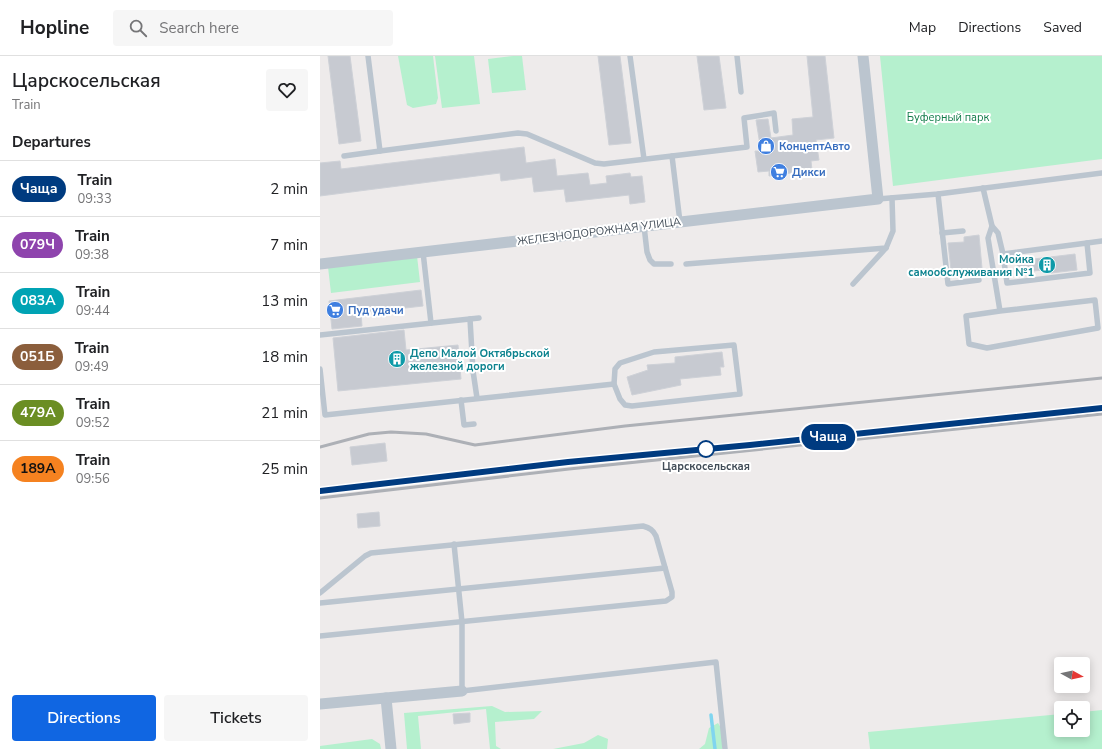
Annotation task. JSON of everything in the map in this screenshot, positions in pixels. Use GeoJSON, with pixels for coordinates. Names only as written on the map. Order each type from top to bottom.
{"type":"FeatureCollection","features":[{"type":"Feature","properties":{"kind":"street"},"geometry":{"type":"LineString","coordinates":[[864,56],[878,199]]}},
{"type":"Feature","properties":{"kind":"street","name":"ЖЕЛЕЗНОДОРОЖНАЯ УЛИЦА"},"geometry":{"type":"LineString","coordinates":[[320,264],[878,199]]}},
{"type":"Feature","properties":{"kind":"street"},"geometry":{"type":"LineString","coordinates":[[320,704],[462,691]]}},
{"type":"Feature","properties":{"kind":"street"},"geometry":{"type":"LineString","coordinates":[[386,698],[391,749]]}},
{"type":"Feature","properties":{"kind":"lane"},"geometry":{"type":"LineString","coordinates":[[368,56],[380,151]]}},
{"type":"Feature","properties":{"kind":"lane"},"geometry":{"type":"LineString","coordinates":[[630,56],[644,159]]}},
{"type":"Feature","properties":{"kind":"lane"},"geometry":{"type":"LineString","coordinates":[[737,56],[741,92]]}},
{"type":"Feature","properties":{"kind":"lane"},"geometry":{"type":"LineString","coordinates":[[344,156],[518,133],[527,134],[595,163],[604,164],[747,147],[744,118],[774,113],[776,131]]}},
{"type":"Feature","properties":{"kind":"lane"},"geometry":{"type":"LineString","coordinates":[[672,156],[680,222]]}},
{"type":"Feature","properties":{"kind":"lane"},"geometry":{"type":"LineString","coordinates":[[878,199],[938,194],[1102,173]]}},
{"type":"Feature","properties":{"kind":"lane"},"geometry":{"type":"LineString","coordinates":[[983,188],[992,226],[998,233],[1003,254],[1007,283],[1090,273],[1087,243]]}},
{"type":"Feature","properties":{"kind":"lane"},"geometry":{"type":"LineString","coordinates":[[938,194],[948,284],[979,280]]}},
{"type":"Feature","properties":{"kind":"lane"},"geometry":{"type":"LineString","coordinates":[[853,284],[886,248],[893,231],[892,198]]}},
{"type":"Feature","properties":{"kind":"lane"},"geometry":{"type":"LineString","coordinates":[[644,226],[650,260],[654,264],[671,264]]}},
{"type":"Feature","properties":{"kind":"lane"},"geometry":{"type":"LineString","coordinates":[[992,226],[988,238],[1000,311]]}},
{"type":"Feature","properties":{"kind":"lane"},"geometry":{"type":"LineString","coordinates":[[942,233],[963,231]]}},
{"type":"Feature","properties":{"kind":"lane"},"geometry":{"type":"LineString","coordinates":[[1003,254],[1102,241]]}},
{"type":"Feature","properties":{"kind":"lane"},"geometry":{"type":"LineString","coordinates":[[686,264],[886,248]]}},
{"type":"Feature","properties":{"kind":"lane"},"geometry":{"type":"LineString","coordinates":[[423,252],[431,323]]}},
{"type":"Feature","properties":{"kind":"lane"},"geometry":{"type":"LineString","coordinates":[[1095,300],[1098,328],[987,348],[969,344],[966,316],[1000,311],[1095,300]]}},
{"type":"Feature","properties":{"kind":"lane"},"geometry":{"type":"LineString","coordinates":[[320,335],[479,318]]}},
{"type":"Feature","properties":{"kind":"lane"},"geometry":{"type":"LineString","coordinates":[[470,319],[473,370],[477,398]]}},
{"type":"Feature","properties":{"kind":"lane"},"geometry":{"type":"LineString","coordinates":[[734,345],[740,394],[632,406],[626,405],[620,400],[614,384],[616,366],[654,352],[734,345]]}},
{"type":"Feature","properties":{"kind":"lane"},"geometry":{"type":"LineString","coordinates":[[320,369],[325,415],[614,384]]}},
{"type":"Feature","properties":{"kind":"lane"},"geometry":{"type":"LineString","coordinates":[[461,400],[464,426],[474,424]]}},
{"type":"Feature","properties":{"kind":"lane"},"geometry":{"type":"LineString","coordinates":[[320,593],[365,556],[371,553],[643,526],[648,527],[653,531],[672,592],[672,597],[666,601],[320,636]]}},
{"type":"Feature","properties":{"kind":"lane"},"geometry":{"type":"LineString","coordinates":[[454,544],[462,622],[462,691],[716,662],[725,749]]}},
{"type":"Feature","properties":{"kind":"lane"},"geometry":{"type":"LineString","coordinates":[[320,603],[665,568]]}},
{"type":"Feature","properties":{"kind":"green space"},"geometry":{"type":"Polygon","coordinates":[[[398,56],[433,56],[438,98],[436,104],[413,108],[407,105],[398,56]]]}},
{"type":"Feature","properties":{"kind":"green space"},"geometry":{"type":"Polygon","coordinates":[[[435,56],[474,56],[480,104],[442,108],[435,56]]]}},
{"type":"Feature","properties":{"kind":"green space"},"geometry":{"type":"Polygon","coordinates":[[[522,56],[526,90],[492,93],[488,59],[522,56]]]}},
{"type":"Feature","properties":{"kind":"green space","name":"Буферный парк"},"geometry":{"type":"Polygon","coordinates":[[[880,56],[1102,56],[1102,159],[893,186],[880,56]]]}},
{"type":"Feature","properties":{"kind":"green space"},"geometry":{"type":"Polygon","coordinates":[[[417,256],[420,282],[331,293],[328,267],[417,256]]]}},
{"type":"Feature","properties":{"kind":"green space"},"geometry":{"type":"Polygon","coordinates":[[[492,706],[505,712],[542,711],[534,719],[495,722],[496,746],[501,749],[490,749],[486,709],[418,716],[421,749],[407,749],[404,713],[492,706]]]}},
{"type":"Feature","properties":{"kind":"green space"},"geometry":{"type":"Polygon","coordinates":[[[1102,710],[1102,749],[870,749],[868,732],[1054,715],[1054,737],[1090,737],[1090,711],[1102,710]]]}},
{"type":"Feature","properties":{"kind":"green space"},"geometry":{"type":"Polygon","coordinates":[[[718,723],[723,735],[722,749],[699,749],[705,744],[709,728],[718,723]]]}},
{"type":"Feature","properties":{"kind":"green space"},"geometry":{"type":"Polygon","coordinates":[[[598,735],[608,739],[607,749],[553,749],[584,743],[598,735]]]}},
{"type":"Feature","properties":{"kind":"green space"},"geometry":{"type":"Polygon","coordinates":[[[372,739],[380,744],[381,749],[320,749],[320,746],[372,739]]]}},
{"type":"Feature","properties":{"kind":"building"},"geometry":{"type":"Polygon","coordinates":[[[328,56],[350,56],[361,141],[339,144],[328,56]]]}},
{"type":"Feature","properties":{"kind":"building"},"geometry":{"type":"Polygon","coordinates":[[[598,56],[620,56],[631,143],[609,145],[598,56]]]}},
{"type":"Feature","properties":{"kind":"building"},"geometry":{"type":"Polygon","coordinates":[[[697,56],[719,56],[726,108],[704,110],[697,56]]]}},
{"type":"Feature","properties":{"kind":"building"},"geometry":{"type":"Polygon","coordinates":[[[807,56],[825,56],[834,138],[816,140],[819,160],[811,161],[812,170],[769,176],[769,171],[758,172],[755,151],[761,151],[756,120],[768,119],[771,138],[793,135],[792,119],[813,117],[807,56]]]}},
{"type":"Feature","properties":{"kind":"building"},"geometry":{"type":"Polygon","coordinates":[[[524,147],[526,163],[555,159],[557,176],[588,173],[590,185],[607,183],[606,176],[630,173],[631,177],[642,176],[645,202],[630,204],[629,195],[566,202],[564,189],[534,192],[532,177],[501,181],[500,173],[320,196],[320,163],[340,161],[341,169],[524,147]]]}},
{"type":"Feature","properties":{"kind":"building"},"geometry":{"type":"Polygon","coordinates":[[[979,235],[982,268],[951,270],[948,243],[964,242],[964,237],[979,235]]]}},
{"type":"Feature","properties":{"kind":"building","name":"Мойка самообслуживания №1"},"geometry":{"type":"Polygon","coordinates":[[[1075,254],[1077,270],[1051,273],[1050,269],[1018,273],[1017,261],[1075,254]]]}},
{"type":"Feature","properties":{"kind":"building"},"geometry":{"type":"Polygon","coordinates":[[[421,290],[423,306],[361,313],[362,326],[332,329],[329,301],[421,290]]]}},
{"type":"Feature","properties":{"kind":"building","name":"Депо Малой Октябрьской железной дороги"},"geometry":{"type":"Polygon","coordinates":[[[404,330],[406,350],[458,345],[461,379],[338,391],[333,338],[404,330]]]}},
{"type":"Feature","properties":{"kind":"building"},"geometry":{"type":"Polygon","coordinates":[[[722,352],[724,367],[720,367],[721,375],[680,379],[681,385],[632,395],[627,377],[648,370],[647,365],[675,363],[675,357],[722,352]]]}},
{"type":"Feature","properties":{"kind":"building"},"geometry":{"type":"Polygon","coordinates":[[[385,443],[387,461],[352,465],[350,447],[385,443]]]}},
{"type":"Feature","properties":{"kind":"building"},"geometry":{"type":"Polygon","coordinates":[[[379,512],[380,526],[358,528],[357,514],[379,512]]]}},
{"type":"Feature","properties":{"kind":"building"},"geometry":{"type":"Polygon","coordinates":[[[470,713],[470,722],[454,724],[453,714],[470,713]]]}},
{"type":"Feature","properties":{"kind":"waterway"},"geometry":{"type":"LineString","coordinates":[[711,715],[715,749]]}},
{"type":"Feature","properties":{"kind":"railway"},"geometry":{"type":"LineString","coordinates":[[320,447],[369,434],[391,432],[426,434],[475,445],[625,426],[1102,378]]}},
{"type":"Feature","properties":{"kind":"railway"},"geometry":{"type":"LineString","coordinates":[[1026,416],[1102,408]]}},
{"type":"Feature","properties":{"kind":"railway"},"geometry":{"type":"LineString","coordinates":[[320,498],[569,469],[1102,414]]}},
{"type":"Feature","properties":{"kind":"railway"},"geometry":{"type":"LineString","coordinates":[[320,491],[568,462],[732,447]]}},
{"type":"Feature","properties":{"kind":"train","name":"Чаща"},"geometry":{"type":"LineString","coordinates":[[320,491],[568,462],[750,445],[1102,408]]}},
{"type":"Feature","properties":{"kind":"place","name":"КонцептАвто"},"geometry":{"type":"Point","coordinates":[766,146]}},
{"type":"Feature","properties":{"kind":"place","name":"Дикси"},"geometry":{"type":"Point","coordinates":[779,172]}},
{"type":"Feature","properties":{"kind":"place","name":"Мойка самообслуживания №1"},"geometry":{"type":"Point","coordinates":[1047,265]}},
{"type":"Feature","properties":{"kind":"place","name":"Пуд удачи"},"geometry":{"type":"Point","coordinates":[335,310]}},
{"type":"Feature","properties":{"kind":"place","name":"Депо Малой Октябрьской железной дороги"},"geometry":{"type":"Point","coordinates":[397,359]}},
{"type":"Feature","properties":{"kind":"place","name":"Царскосельская"},"geometry":{"type":"Point","coordinates":[706,449]}}]}
